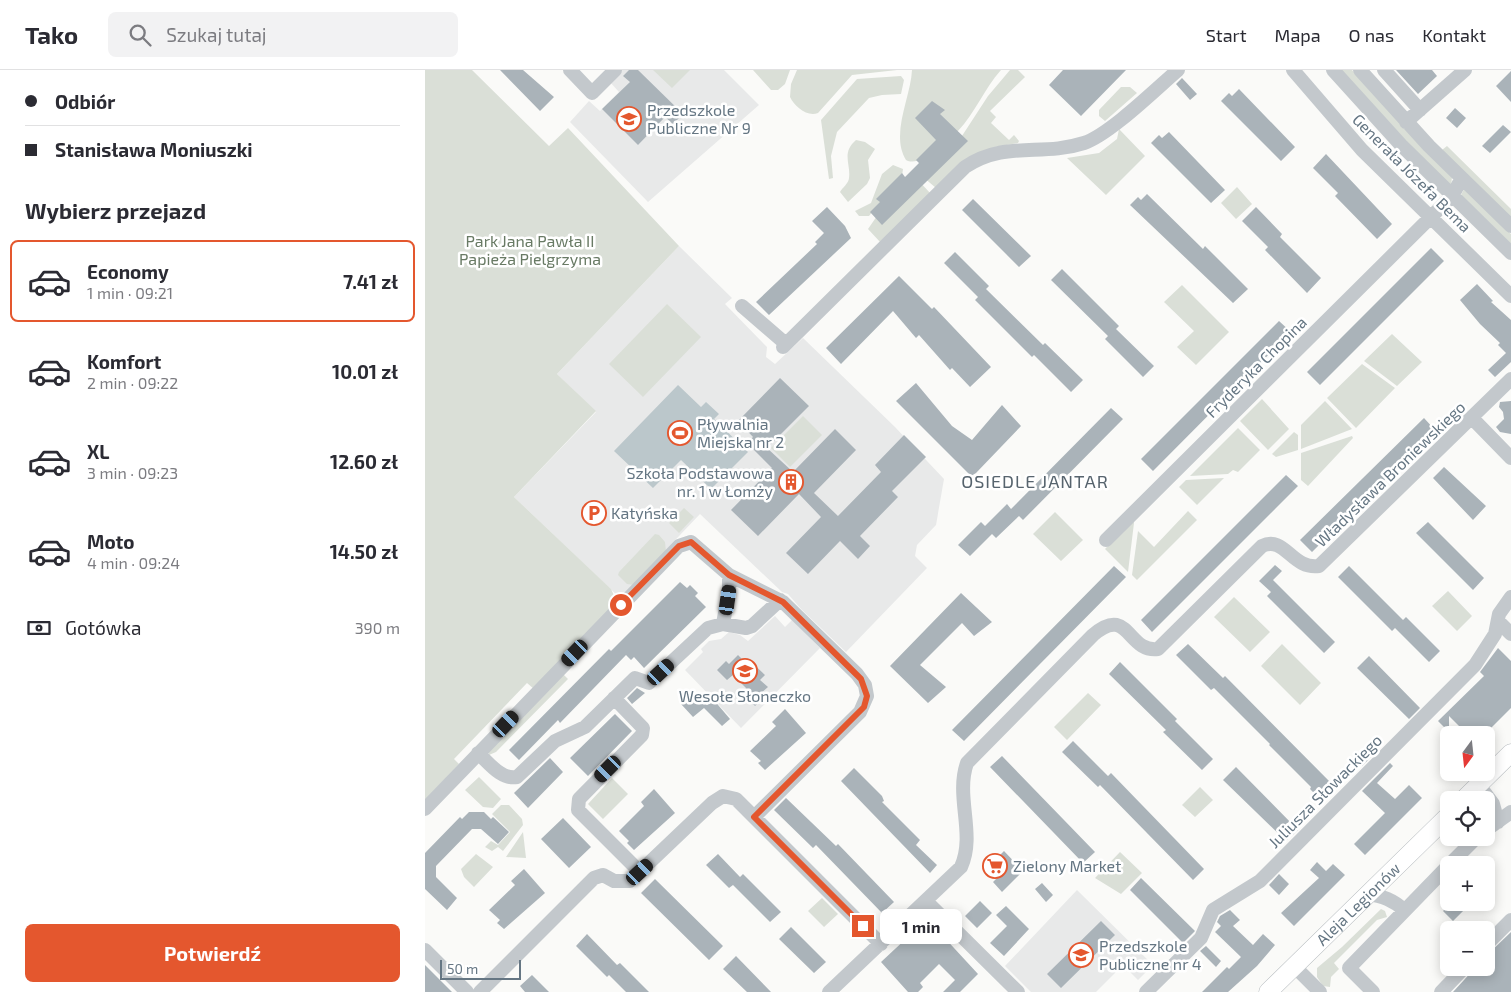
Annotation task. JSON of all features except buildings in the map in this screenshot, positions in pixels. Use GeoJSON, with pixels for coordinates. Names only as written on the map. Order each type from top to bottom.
{"type":"FeatureCollection","features":[{"type":"Feature","properties":{"kind":"main road"},"geometry":{"type":"LineString","coordinates":[[1473,791],[1511,753]]}},
{"type":"Feature","properties":{"kind":"main road","name":"Aleja Legionów"},"geometry":{"type":"LineString","coordinates":[[1268,992],[1440,824]]}},
{"type":"Feature","properties":{"kind":"street"},"geometry":{"type":"LineString","coordinates":[[570,70],[592,93],[615,70]]}},
{"type":"Feature","properties":{"kind":"street"},"geometry":{"type":"LineString","coordinates":[[742,306],[785,345],[965,167],[993,153],[1068,147],[1094,139],[1178,70]]}},
{"type":"Feature","properties":{"kind":"street","name":"Generała Józefa Bema"},"geometry":{"type":"LineString","coordinates":[[1293,70],[1362,150],[1429,218],[1511,296]]}},
{"type":"Feature","properties":{"kind":"street"},"geometry":{"type":"LineString","coordinates":[[1333,70],[1394,137],[1511,253]]}},
{"type":"Feature","properties":{"kind":"street"},"geometry":{"type":"LineString","coordinates":[[1360,70],[1407,122],[1511,226]]}},
{"type":"Feature","properties":{"kind":"street"},"geometry":{"type":"LineString","coordinates":[[1384,70],[1420,110]]}},
{"type":"Feature","properties":{"kind":"street"},"geometry":{"type":"LineString","coordinates":[[1407,122],[1457,72]]}},
{"type":"Feature","properties":{"kind":"street","name":"Fryderyka Chopina"},"geometry":{"type":"LineString","coordinates":[[1106,540],[1452,196],[1462,178]]}},
{"type":"Feature","properties":{"kind":"street","name":"Władysława Broniewskiego"},"geometry":{"type":"LineString","coordinates":[[829,992],[955,873],[966,854],[964,786],[967,763],[1093,634],[1102,627],[1113,623],[1119,625],[1143,645],[1158,649],[1262,546],[1268,543],[1279,545],[1305,566],[1319,566],[1511,379]]}},
{"type":"Feature","properties":{"kind":"street"},"geometry":{"type":"LineString","coordinates":[[1472,418],[1511,458]]}},
{"type":"Feature","properties":{"kind":"street"},"geometry":{"type":"LineString","coordinates":[[425,809],[684,543],[696,544],[729,575],[780,600],[865,684],[867,696],[860,712],[754,817]]}},
{"type":"Feature","properties":{"kind":"street"},"geometry":{"type":"LineString","coordinates":[[723,624],[729,590],[729,575]]}},
{"type":"Feature","properties":{"kind":"street","name":"Juliusza Słowackiego"},"geometry":{"type":"LineString","coordinates":[[1146,992],[1201,938],[1213,910],[1260,881],[1475,665],[1495,634],[1499,622],[1499,614],[1511,597]]}},
{"type":"Feature","properties":{"kind":"street"},"geometry":{"type":"LineString","coordinates":[[478,753],[501,774],[512,778],[517,777],[555,741],[582,730],[635,678],[649,683],[708,628],[723,624],[746,628],[752,626],[780,600]]}},
{"type":"Feature","properties":{"kind":"street"},"geometry":{"type":"LineString","coordinates":[[1499,622],[1511,634]]}},
{"type":"Feature","properties":{"kind":"street"},"geometry":{"type":"LineString","coordinates":[[614,698],[643,728],[642,735],[579,799],[577,806],[578,810],[640,872]]}},
{"type":"Feature","properties":{"kind":"street"},"geometry":{"type":"LineString","coordinates":[[1479,785],[1483,791]]}},
{"type":"Feature","properties":{"kind":"street"},"geometry":{"type":"LineString","coordinates":[[480,992],[594,878],[603,875],[614,881],[625,882],[640,872],[719,798],[727,796],[735,798],[881,944]]}},
{"type":"Feature","properties":{"kind":"street"},"geometry":{"type":"LineString","coordinates":[[1495,820],[1511,812]]}},
{"type":"Feature","properties":{"kind":"street"},"geometry":{"type":"LineString","coordinates":[[1458,856],[1468,846]]}},
{"type":"Feature","properties":{"kind":"street"},"geometry":{"type":"LineString","coordinates":[[1373,992],[1349,968],[1400,906],[1440,873]]}},
{"type":"Feature","properties":{"kind":"street"},"geometry":{"type":"LineString","coordinates":[[1388,875],[1389,887],[1400,906]]}},
{"type":"Feature","properties":{"kind":"street"},"geometry":{"type":"LineString","coordinates":[[1367,894],[1381,896],[1400,906]]}},
{"type":"Feature","properties":{"kind":"street"},"geometry":{"type":"LineString","coordinates":[[926,902],[1018,992]]}},
{"type":"Feature","properties":{"kind":"street"},"geometry":{"type":"LineString","coordinates":[[1495,936],[1511,920]]}},
{"type":"Feature","properties":{"kind":"street"},"geometry":{"type":"LineString","coordinates":[[425,950],[467,992]]}},
{"type":"Feature","properties":{"kind":"street"},"geometry":{"type":"LineString","coordinates":[[1294,966],[1318,992]]}},
{"type":"Feature","properties":{"kind":"street"},"geometry":{"type":"LineString","coordinates":[[1441,992],[1457,976]]}},
{"type":"Feature","properties":{"kind":"shaded area"},"geometry":{"type":"Polygon","coordinates":[[[620,70],[724,70],[759,105],[648,202],[570,122],[589,101],[600,111],[619,92],[609,81],[620,70]]]}},
{"type":"Feature","properties":{"kind":"shaded area"},"geometry":{"type":"Polygon","coordinates":[[[679,246],[732,298],[725,304],[767,347],[766,357],[775,364],[803,338],[895,427],[944,479],[936,525],[917,545],[915,556],[927,568],[846,652],[788,594],[782,592],[700,514],[620,598],[514,497],[596,412],[557,374],[679,246]]]}},
{"type":"Feature","properties":{"kind":"shaded area","name":"Pływalnia Miejska nr 2"},"geometry":{"type":"Polygon","coordinates":[[[678,385],[701,407],[706,402],[719,414],[714,419],[748,452],[711,489],[681,460],[653,488],[614,451],[678,385]]]}},
{"type":"Feature","properties":{"kind":"shaded area"},"geometry":{"type":"Polygon","coordinates":[[[775,616],[785,627],[792,620],[820,648],[741,728],[685,670],[703,652],[701,649],[709,641],[721,639],[729,632],[740,635],[748,641],[775,616]]]}},
{"type":"Feature","properties":{"kind":"shaded area"},"geometry":{"type":"Polygon","coordinates":[[[1077,890],[1153,965],[1138,980],[1123,965],[1096,992],[1031,992],[1005,966],[1077,890]]]}},
{"type":"Feature","properties":{"kind":"green space","name":"Park Jana Pawła II Papieża Pielgrzyma"},"geometry":{"type":"Polygon","coordinates":[[[425,70],[472,70],[549,146],[568,128],[679,246],[557,374],[596,411],[514,497],[611,589],[617,602],[534,689],[527,683],[454,759],[459,764],[425,800],[425,70]]]}},
{"type":"Feature","properties":{"kind":"green space"},"geometry":{"type":"Polygon","coordinates":[[[653,70],[690,70],[672,88],[653,70]]]}},
{"type":"Feature","properties":{"kind":"green space"},"geometry":{"type":"Polygon","coordinates":[[[753,70],[790,70],[785,84],[778,90],[771,90],[753,70]]]}},
{"type":"Feature","properties":{"kind":"green space"},"geometry":{"type":"Polygon","coordinates":[[[797,70],[897,70],[852,75],[818,113],[810,114],[802,110],[790,97],[791,84],[797,70]]]}},
{"type":"Feature","properties":{"kind":"green space"},"geometry":{"type":"Polygon","coordinates":[[[912,70],[1001,70],[954,136],[934,153],[912,162],[906,160],[900,139],[912,70]]]}},
{"type":"Feature","properties":{"kind":"green space"},"geometry":{"type":"Polygon","coordinates":[[[1010,70],[1018,70],[1025,77],[990,111],[996,117],[991,123],[1009,140],[1014,135],[1019,141],[1018,143],[995,147],[975,155],[936,188],[923,177],[960,139],[988,96],[1010,70]]]}},
{"type":"Feature","properties":{"kind":"green space"},"geometry":{"type":"Polygon","coordinates":[[[1341,70],[1352,70],[1452,177],[1451,186],[1407,142],[1341,70]]]}},
{"type":"Feature","properties":{"kind":"green space"},"geometry":{"type":"Polygon","coordinates":[[[901,76],[904,80],[901,94],[869,98],[837,132],[831,156],[833,178],[829,179],[821,120],[857,79],[901,76]]]}},
{"type":"Feature","properties":{"kind":"green space"},"geometry":{"type":"Polygon","coordinates":[[[1121,87],[1130,87],[1137,93],[1105,121],[1099,116],[1099,110],[1121,87]]]}},
{"type":"Feature","properties":{"kind":"green space"},"geometry":{"type":"Polygon","coordinates":[[[1119,129],[1145,156],[1106,195],[1067,158],[1099,153],[1117,139],[1119,129]]]}},
{"type":"Feature","properties":{"kind":"green space"},"geometry":{"type":"Polygon","coordinates":[[[856,140],[865,142],[875,149],[868,160],[870,178],[867,184],[848,202],[840,192],[849,180],[848,154],[851,145],[856,140]]]}},
{"type":"Feature","properties":{"kind":"green space"},"geometry":{"type":"Polygon","coordinates":[[[1447,146],[1511,209],[1511,218],[1442,150],[1447,146]]]}},
{"type":"Feature","properties":{"kind":"green space"},"geometry":{"type":"Polygon","coordinates":[[[893,165],[903,169],[902,176],[869,216],[859,216],[855,211],[871,203],[882,174],[893,165]]]}},
{"type":"Feature","properties":{"kind":"green space"},"geometry":{"type":"Polygon","coordinates":[[[917,179],[931,194],[881,243],[868,229],[877,216],[917,179]]]}},
{"type":"Feature","properties":{"kind":"green space"},"geometry":{"type":"Polygon","coordinates":[[[1237,187],[1252,204],[1236,219],[1221,203],[1237,187]]]}},
{"type":"Feature","properties":{"kind":"green space"},"geometry":{"type":"Polygon","coordinates":[[[1464,189],[1511,234],[1511,244],[1461,195],[1464,189]]]}},
{"type":"Feature","properties":{"kind":"green space"},"geometry":{"type":"Polygon","coordinates":[[[1182,285],[1229,332],[1196,365],[1177,347],[1194,331],[1164,302],[1182,285]]]}},
{"type":"Feature","properties":{"kind":"green space"},"geometry":{"type":"Polygon","coordinates":[[[667,304],[701,337],[643,397],[609,364],[667,304]]]}},
{"type":"Feature","properties":{"kind":"green space"},"geometry":{"type":"Polygon","coordinates":[[[1392,334],[1422,362],[1397,386],[1364,361],[1392,334]]]}},
{"type":"Feature","properties":{"kind":"green space"},"geometry":{"type":"Polygon","coordinates":[[[1362,364],[1395,388],[1356,428],[1327,398],[1362,364]]]}},
{"type":"Feature","properties":{"kind":"green space"},"geometry":{"type":"Polygon","coordinates":[[[1262,399],[1289,429],[1268,450],[1240,421],[1262,399]]]}},
{"type":"Feature","properties":{"kind":"green space"},"geometry":{"type":"Polygon","coordinates":[[[1325,401],[1352,429],[1301,449],[1301,425],[1325,401]]]}},
{"type":"Feature","properties":{"kind":"green space"},"geometry":{"type":"Polygon","coordinates":[[[803,416],[822,435],[790,467],[771,448],[803,416]]]}},
{"type":"Feature","properties":{"kind":"green space"},"geometry":{"type":"Polygon","coordinates":[[[1238,428],[1260,450],[1238,472],[1233,470],[1228,474],[1190,476],[1238,428]]]}},
{"type":"Feature","properties":{"kind":"green space"},"geometry":{"type":"Polygon","coordinates":[[[1294,432],[1298,435],[1298,450],[1276,457],[1272,454],[1294,432]]]}},
{"type":"Feature","properties":{"kind":"green space"},"geometry":{"type":"Polygon","coordinates":[[[1352,436],[1353,438],[1308,486],[1301,480],[1301,453],[1352,436]]]}},
{"type":"Feature","properties":{"kind":"green space"},"geometry":{"type":"Polygon","coordinates":[[[1224,478],[1197,505],[1179,487],[1186,480],[1224,478]]]}},
{"type":"Feature","properties":{"kind":"green space"},"geometry":{"type":"Polygon","coordinates":[[[684,508],[694,517],[679,533],[669,523],[684,508]]]}},
{"type":"Feature","properties":{"kind":"green space"},"geometry":{"type":"Polygon","coordinates":[[[1188,511],[1197,520],[1137,580],[1132,575],[1138,531],[1154,547],[1188,511]]]}},
{"type":"Feature","properties":{"kind":"green space"},"geometry":{"type":"Polygon","coordinates":[[[1055,512],[1083,540],[1061,561],[1033,534],[1055,512]]]}},
{"type":"Feature","properties":{"kind":"green space"},"geometry":{"type":"Polygon","coordinates":[[[1133,520],[1134,523],[1128,572],[1105,549],[1133,520]]]}},
{"type":"Feature","properties":{"kind":"green space"},"geometry":{"type":"Polygon","coordinates":[[[655,534],[659,535],[665,542],[666,552],[634,585],[627,584],[618,575],[619,572],[655,534]]]}},
{"type":"Feature","properties":{"kind":"green space"},"geometry":{"type":"Polygon","coordinates":[[[1448,591],[1472,616],[1457,631],[1432,606],[1448,591]]]}},
{"type":"Feature","properties":{"kind":"green space"},"geometry":{"type":"Polygon","coordinates":[[[1234,597],[1270,632],[1250,652],[1214,617],[1234,597]]]}},
{"type":"Feature","properties":{"kind":"green space"},"geometry":{"type":"Polygon","coordinates":[[[1282,644],[1321,683],[1300,705],[1261,666],[1282,644]]]}},
{"type":"Feature","properties":{"kind":"green space"},"geometry":{"type":"Polygon","coordinates":[[[563,674],[568,679],[496,752],[489,755],[489,750],[563,674]]]}},
{"type":"Feature","properties":{"kind":"green space"},"geometry":{"type":"Polygon","coordinates":[[[1088,693],[1101,705],[1067,740],[1054,727],[1088,693]]]}},
{"type":"Feature","properties":{"kind":"green space"},"geometry":{"type":"Polygon","coordinates":[[[479,777],[501,799],[493,808],[483,807],[465,790],[479,777]]]}},
{"type":"Feature","properties":{"kind":"green space"},"geometry":{"type":"Polygon","coordinates":[[[612,778],[628,794],[603,819],[588,804],[612,778]]]}},
{"type":"Feature","properties":{"kind":"green space"},"geometry":{"type":"Polygon","coordinates":[[[1200,787],[1213,800],[1195,817],[1182,805],[1200,787]]]}},
{"type":"Feature","properties":{"kind":"green space"},"geometry":{"type":"Polygon","coordinates":[[[501,805],[509,805],[522,819],[523,825],[503,851],[498,847],[492,851],[485,847],[491,841],[498,845],[510,832],[492,814],[501,805]]]}},
{"type":"Feature","properties":{"kind":"green space"},"geometry":{"type":"Polygon","coordinates":[[[523,832],[526,858],[506,857],[523,832]]]}},
{"type":"Feature","properties":{"kind":"green space"},"geometry":{"type":"Polygon","coordinates":[[[1120,852],[1142,873],[1121,894],[1095,878],[1120,852]]]}},
{"type":"Feature","properties":{"kind":"green space"},"geometry":{"type":"Polygon","coordinates":[[[476,854],[493,867],[474,887],[464,877],[461,869],[476,854]]]}},
{"type":"Feature","properties":{"kind":"green space"},"geometry":{"type":"Polygon","coordinates":[[[822,898],[838,914],[824,927],[808,911],[822,898]]]}},
{"type":"Feature","properties":{"kind":"green space"},"geometry":{"type":"Polygon","coordinates":[[[1381,909],[1385,911],[1387,917],[1377,920],[1334,963],[1339,969],[1331,977],[1330,987],[1323,986],[1317,977],[1317,968],[1342,947],[1381,909]]]}},
{"type":"Feature","properties":{"kind":"place","name":"Przedszkole Publiczne Nr 9"},"geometry":{"type":"Point","coordinates":[629,119]}},
{"type":"Feature","properties":{"kind":"place","name":"Pływalnia Miejska nr 2"},"geometry":{"type":"Point","coordinates":[680,433]}},
{"type":"Feature","properties":{"kind":"place","name":"Szkoła Podstawowa nr. 1 w Łomży"},"geometry":{"type":"Point","coordinates":[791,482]}},
{"type":"Feature","properties":{"kind":"place","name":"Katyńska"},"geometry":{"type":"Point","coordinates":[594,513]}},
{"type":"Feature","properties":{"kind":"place","name":"Wesołe Słoneczko"},"geometry":{"type":"Point","coordinates":[745,671]}},
{"type":"Feature","properties":{"kind":"place","name":"Zielony Market"},"geometry":{"type":"Point","coordinates":[995,866]}},
{"type":"Feature","properties":{"kind":"place","name":"Przedszkole Publiczne nr 4"},"geometry":{"type":"Point","coordinates":[1081,955]}},
{"type":"Feature","properties":{"kind":"district","name":"OSIEDLE JANTAR"},"geometry":{"type":"Point","coordinates":[1035,482]}},
{"type":"Feature","properties":{"kind":"route"},"geometry":{"type":"LineString","coordinates":[[621,605],[679,546],[691,542],[696,544],[729,575],[783,602],[865,684],[867,690],[866,702],[860,712],[754,817],[863,926]]}}]}
